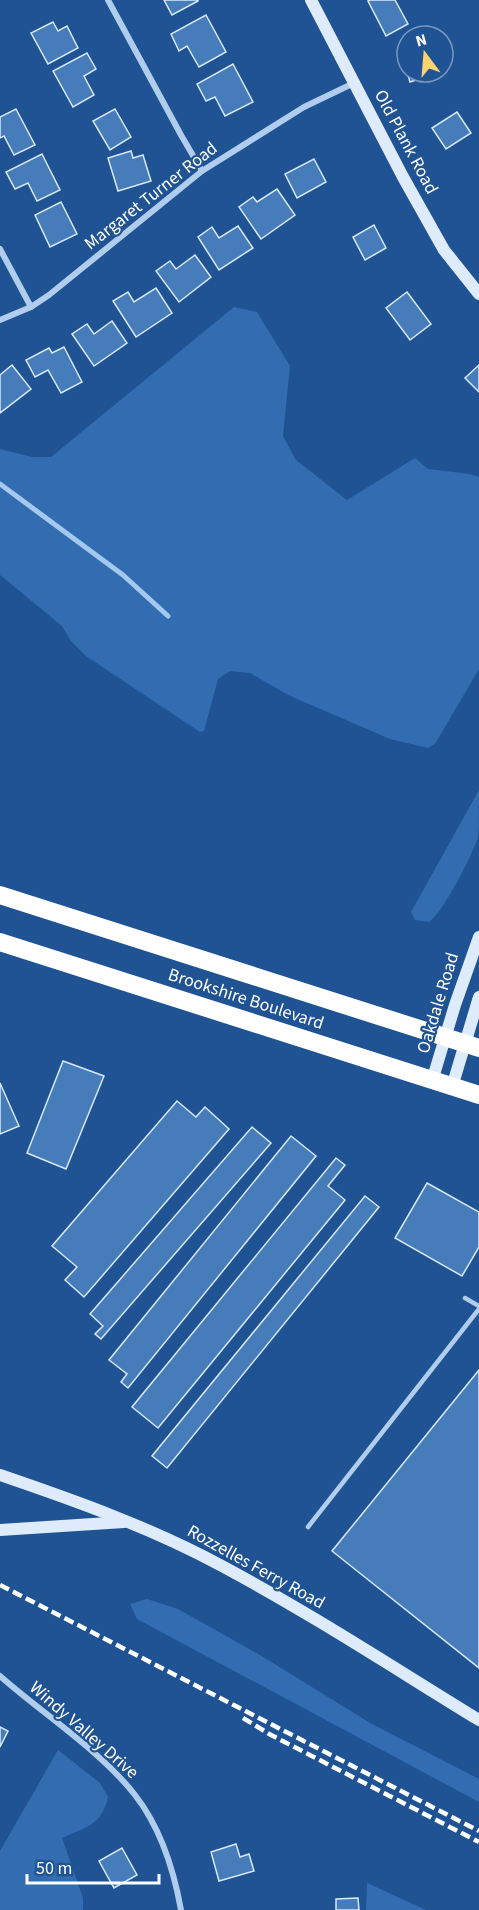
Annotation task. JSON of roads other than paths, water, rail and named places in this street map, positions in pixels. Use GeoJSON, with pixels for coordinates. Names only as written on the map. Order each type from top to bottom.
{"type":"FeatureCollection","features":[{"type":"Feature","properties":{"kind":"highway","name":"Brookshire Boulevard"},"geometry":{"type":"LineString","coordinates":[[0,895],[472,1046]]}},
{"type":"Feature","properties":{"kind":"highway","name":"Brookshire Boulevard"},"geometry":{"type":"LineString","coordinates":[[0,942],[479,1095]]}},
{"type":"Feature","properties":{"kind":"street"},"geometry":{"type":"LineString","coordinates":[[108,0],[202,171]]}},
{"type":"Feature","properties":{"kind":"street","name":"Old Plank Road"},"geometry":{"type":"LineString","coordinates":[[312,0],[403,177],[444,250],[479,294]]}},
{"type":"Feature","properties":{"kind":"street","name":"Margaret Turner Road"},"geometry":{"type":"LineString","coordinates":[[0,320],[31,307],[202,171],[304,107],[355,82]]}},
{"type":"Feature","properties":{"kind":"street"},"geometry":{"type":"LineString","coordinates":[[0,249],[31,307]]}},
{"type":"Feature","properties":{"kind":"street","name":"Oakdale Road"},"geometry":{"type":"LineString","coordinates":[[432,1081],[479,937]]}},
{"type":"Feature","properties":{"kind":"street","name":"Oakdale Road"},"geometry":{"type":"LineString","coordinates":[[452,1087],[472,1046],[479,998]]}},
{"type":"Feature","properties":{"kind":"street","name":"Rozzelles Ferry Road"},"geometry":{"type":"LineString","coordinates":[[0,1475],[67,1497],[171,1540],[249,1581],[479,1720]]}},
{"type":"Feature","properties":{"kind":"street"},"geometry":{"type":"LineString","coordinates":[[0,1530],[128,1522]]}},
{"type":"Feature","properties":{"kind":"street","name":"Windy Valley Drive"},"geometry":{"type":"LineString","coordinates":[[0,1677],[116,1772],[137,1797],[153,1824],[165,1852],[177,1888],[181,1910]]}},
{"type":"Feature","properties":{"kind":"lane"},"geometry":{"type":"LineString","coordinates":[[308,1527],[479,1307],[465,1298]]}},
{"type":"Feature","properties":{"kind":"waterway"},"geometry":{"type":"LineString","coordinates":[[0,484],[123,575],[168,616]]}},
{"type":"Feature","properties":{"kind":"railway"},"geometry":{"type":"LineString","coordinates":[[0,1585],[479,1831]]}},
{"type":"Feature","properties":{"kind":"railway"},"geometry":{"type":"LineString","coordinates":[[243,1718],[271,1735],[479,1842]]}}]}
